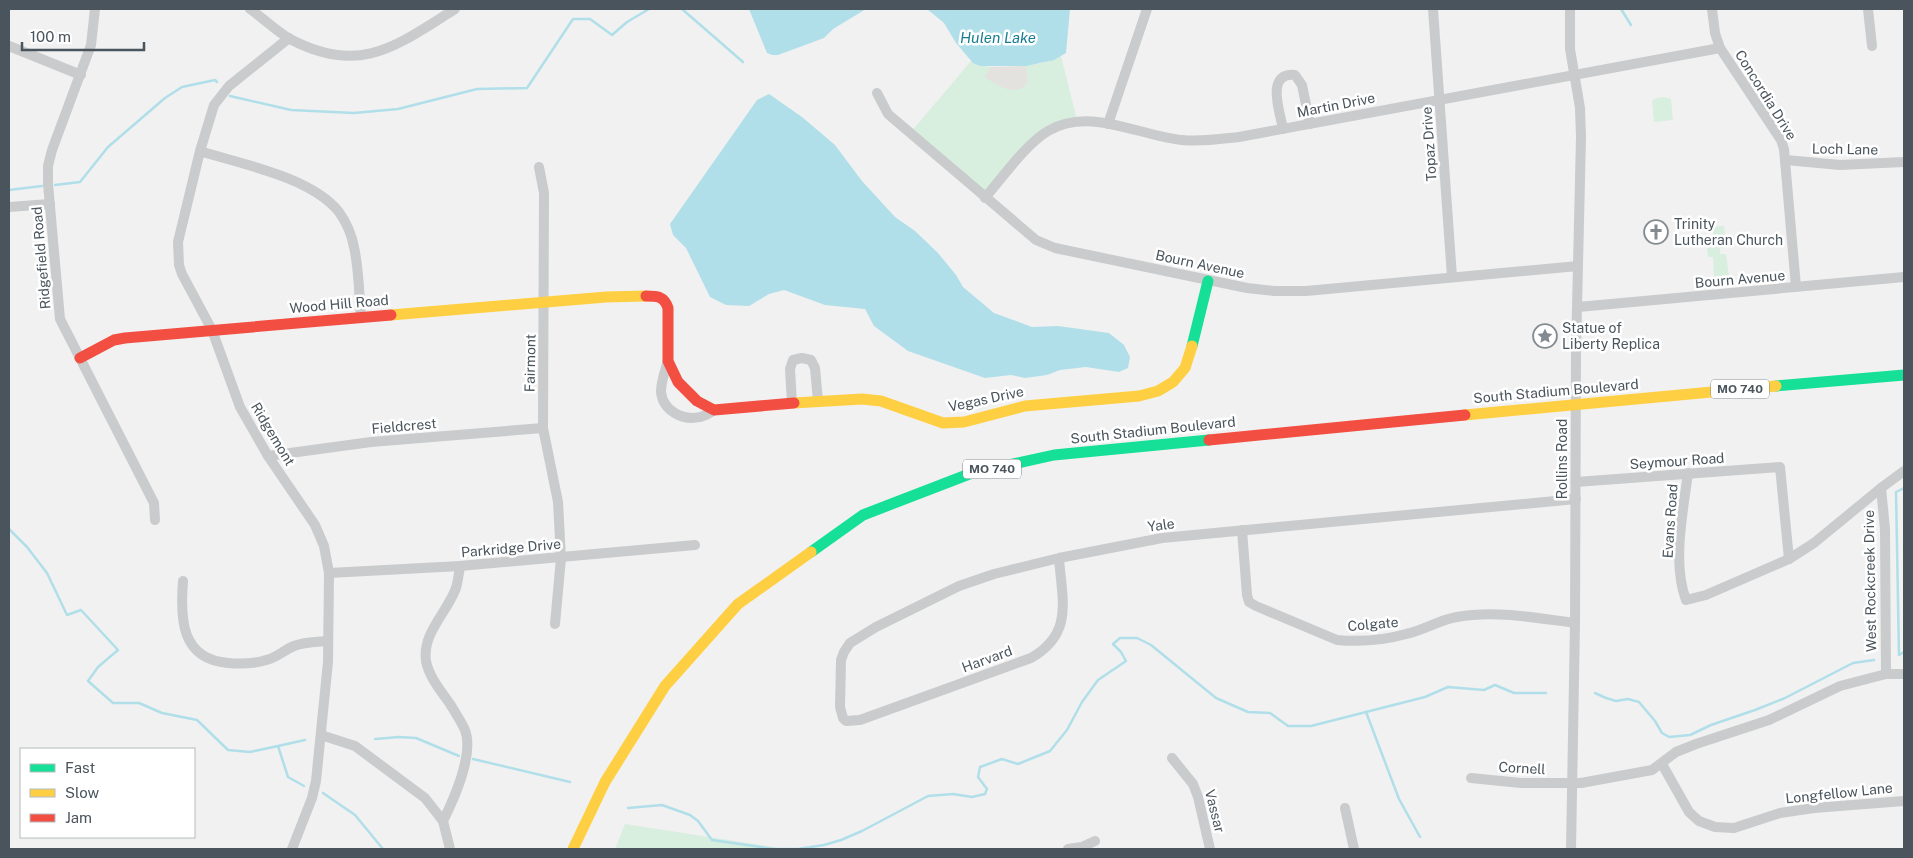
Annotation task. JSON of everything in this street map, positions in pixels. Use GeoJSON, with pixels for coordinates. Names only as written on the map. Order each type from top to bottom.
{"type":"FeatureCollection","features":[{"type":"Feature","properties":{"kind":"main road","name":"Vegas Drive"},"geometry":{"type":"LineString","coordinates":[[714,410],[862,399],[881,401],[943,423],[964,422],[1025,406],[1139,396],[1158,391],[1173,382],[1185,368],[1191,352],[1208,281]]}},
{"type":"Feature","properties":{"kind":"main road","name":"Wood Hill Road"},"geometry":{"type":"LineString","coordinates":[[80,358],[114,340],[361,316],[606,297],[656,296],[666,301],[668,308],[668,361]]}},
{"type":"Feature","properties":{"kind":"main road"},"geometry":{"type":"LineString","coordinates":[[668,361],[678,382],[696,402],[714,410]]}},
{"type":"Feature","properties":{"kind":"main road","name":"South Stadium Boulevard"},"geometry":{"type":"LineString","coordinates":[[573,849],[605,782],[665,686],[738,604],[863,516],[972,473],[1054,455],[1576,404],[1904,375]]}},
{"type":"Feature","properties":{"kind":"street","name":"Ridgefield Road"},"geometry":{"type":"LineString","coordinates":[[95,9],[91,44],[52,150],[48,166],[60,319],[154,503],[156,520]]}},
{"type":"Feature","properties":{"kind":"street"},"geometry":{"type":"LineString","coordinates":[[250,9],[289,38],[315,50],[336,55],[363,55],[399,44],[455,9]]}},
{"type":"Feature","properties":{"kind":"street"},"geometry":{"type":"LineString","coordinates":[[1108,124],[1147,9]]}},
{"type":"Feature","properties":{"kind":"street","name":"Topaz Drive"},"geometry":{"type":"LineString","coordinates":[[1433,9],[1452,277]]}},
{"type":"Feature","properties":{"kind":"street","name":"Rollins Road"},"geometry":{"type":"LineString","coordinates":[[1570,9],[1570,49],[1580,108],[1571,849]]}},
{"type":"Feature","properties":{"kind":"street","name":"Concordia Drive"},"geometry":{"type":"LineString","coordinates":[[1712,9],[1715,33],[1720,48],[1781,140],[1786,160],[1796,287]]}},
{"type":"Feature","properties":{"kind":"street"},"geometry":{"type":"LineString","coordinates":[[1868,9],[1872,46]]}},
{"type":"Feature","properties":{"kind":"street","name":"Ridgemont"},"geometry":{"type":"LineString","coordinates":[[289,38],[230,86],[214,105],[200,151],[178,242],[178,254],[182,274],[212,330],[240,407],[268,456],[321,536],[324,546],[329,573],[328,641],[321,735],[316,781],[312,798],[292,849]]}},
{"type":"Feature","properties":{"kind":"street"},"geometry":{"type":"LineString","coordinates":[[9,46],[81,75]]}},
{"type":"Feature","properties":{"kind":"street","name":"Martin Drive"},"geometry":{"type":"LineString","coordinates":[[985,198],[1033,143],[1061,124],[1079,121],[1108,124],[1180,140],[1201,141],[1239,138],[1720,48]]}},
{"type":"Feature","properties":{"kind":"street"},"geometry":{"type":"LineString","coordinates":[[1283,129],[1276,90],[1280,78],[1287,74],[1295,75],[1302,85],[1310,124]]}},
{"type":"Feature","properties":{"kind":"street","name":"Bourn Avenue"},"geometry":{"type":"LineString","coordinates":[[877,93],[888,114],[1036,240],[1055,248],[1208,281],[1274,292],[1306,291],[1578,266]]}},
{"type":"Feature","properties":{"kind":"street"},"geometry":{"type":"LineString","coordinates":[[200,151],[282,176],[311,189],[339,212],[348,228],[354,248],[361,316]]}},
{"type":"Feature","properties":{"kind":"street","name":"Loch Lane"},"geometry":{"type":"LineString","coordinates":[[1786,160],[1840,165],[1904,162]]}},
{"type":"Feature","properties":{"kind":"street","name":"Fairmont"},"geometry":{"type":"LineString","coordinates":[[539,167],[544,193],[543,428],[558,502],[561,558],[556,624]]}},
{"type":"Feature","properties":{"kind":"street"},"geometry":{"type":"LineString","coordinates":[[9,207],[50,204]]}},
{"type":"Feature","properties":{"kind":"street","name":"Bourn Avenue"},"geometry":{"type":"LineString","coordinates":[[1578,307],[1904,277]]}},
{"type":"Feature","properties":{"kind":"street"},"geometry":{"type":"LineString","coordinates":[[792,403],[790,369],[793,360],[802,358],[811,360],[815,368],[818,401]]}},
{"type":"Feature","properties":{"kind":"street"},"geometry":{"type":"LineString","coordinates":[[668,361],[662,379],[661,393],[665,404],[670,410],[680,416],[692,418],[702,417],[714,410]]}},
{"type":"Feature","properties":{"kind":"street","name":"Fieldcrest"},"geometry":{"type":"LineString","coordinates":[[268,456],[371,442],[543,428]]}},
{"type":"Feature","properties":{"kind":"street","name":"Seymour Road"},"geometry":{"type":"LineString","coordinates":[[1576,482],[1780,467],[1789,559]]}},
{"type":"Feature","properties":{"kind":"street"},"geometry":{"type":"LineString","coordinates":[[1789,559],[1814,543],[1904,471]]}},
{"type":"Feature","properties":{"kind":"street","name":"Evans Road"},"geometry":{"type":"LineString","coordinates":[[1688,473],[1680,530],[1682,588],[1686,600],[1706,595],[1789,559]]}},
{"type":"Feature","properties":{"kind":"street","name":"West Rockcreek Drive"},"geometry":{"type":"LineString","coordinates":[[1881,488],[1885,530],[1886,674]]}},
{"type":"Feature","properties":{"kind":"street","name":"Yale"},"geometry":{"type":"LineString","coordinates":[[846,721],[840,707],[840,660],[850,644],[876,627],[959,586],[994,574],[1060,558],[1162,538],[1576,498]]}},
{"type":"Feature","properties":{"kind":"street","name":"Colgate"},"geometry":{"type":"LineString","coordinates":[[1242,530],[1249,602],[1338,640],[1349,641],[1394,637],[1441,620],[1486,614],[1504,614],[1575,623]]}},
{"type":"Feature","properties":{"kind":"street","name":"Parkridge Drive"},"geometry":{"type":"LineString","coordinates":[[329,573],[460,566],[695,545]]}},
{"type":"Feature","properties":{"kind":"street","name":"Harvard"},"geometry":{"type":"LineString","coordinates":[[846,721],[860,720],[1031,658],[1043,651],[1059,632],[1062,621],[1060,558]]}},
{"type":"Feature","properties":{"kind":"street"},"geometry":{"type":"LineString","coordinates":[[443,821],[456,795],[467,755],[466,732],[435,681],[426,662],[426,647],[431,631],[456,588],[460,566]]}},
{"type":"Feature","properties":{"kind":"street"},"geometry":{"type":"LineString","coordinates":[[183,580],[181,598],[183,618],[189,641],[193,649],[214,662],[256,663],[268,660],[295,645],[328,641]]}},
{"type":"Feature","properties":{"kind":"street","name":"Cornell"},"geometry":{"type":"LineString","coordinates":[[1471,778],[1521,783],[1572,783],[1652,770],[1676,752],[1769,720],[1840,686],[1886,674],[1904,674]]}},
{"type":"Feature","properties":{"kind":"street"},"geometry":{"type":"LineString","coordinates":[[321,735],[355,746],[426,798],[443,821],[450,849]]}},
{"type":"Feature","properties":{"kind":"street","name":"Vassar"},"geometry":{"type":"LineString","coordinates":[[1172,758],[1193,784],[1210,849]]}},
{"type":"Feature","properties":{"kind":"street","name":"Longfellow Lane"},"geometry":{"type":"LineString","coordinates":[[1662,764],[1689,812],[1699,821],[1715,827],[1734,828],[1780,813],[1904,800]]}},
{"type":"Feature","properties":{"kind":"street"},"geometry":{"type":"LineString","coordinates":[[1345,808],[1354,849]]}},
{"type":"Feature","properties":{"kind":"street"},"geometry":{"type":"LineString","coordinates":[[1068,849],[1082,847],[1094,841]]}},
{"type":"Feature","properties":{"kind":"green space"},"geometry":{"type":"Polygon","coordinates":[[[1061,56],[1077,120],[1046,131],[985,197],[911,132],[971,61],[978,65],[989,67],[1016,67],[1043,63],[1061,56]]]}},
{"type":"Feature","properties":{"kind":"green space"},"geometry":{"type":"Polygon","coordinates":[[[1662,97],[1671,99],[1673,120],[1654,122],[1652,101],[1662,97]]]}},
{"type":"Feature","properties":{"kind":"green space"},"geometry":{"type":"Polygon","coordinates":[[[1724,226],[1726,248],[1720,248],[1720,254],[1726,254],[1729,276],[1714,277],[1713,257],[1708,257],[1706,238],[1713,237],[1714,227],[1724,226]]]}},
{"type":"Feature","properties":{"kind":"green space"},"geometry":{"type":"Polygon","coordinates":[[[625,824],[786,849],[615,849],[625,824]]]}},
{"type":"Feature","properties":{"kind":"sand"},"geometry":{"type":"Polygon","coordinates":[[[1026,66],[1028,82],[1018,89],[1013,90],[1001,87],[985,77],[991,67],[1026,66]]]}},
{"type":"Feature","properties":{"kind":"water"},"geometry":{"type":"Polygon","coordinates":[[[749,9],[866,9],[833,29],[824,38],[778,55],[772,55],[767,53],[749,9]]]}},
{"type":"Feature","properties":{"kind":"water","name":"Hulen Lake"},"geometry":{"type":"Polygon","coordinates":[[[927,9],[1070,9],[1066,53],[1054,60],[1026,66],[980,66],[973,63],[956,43],[944,23],[927,9]]]}},
{"type":"Feature","properties":{"kind":"water"},"geometry":{"type":"Polygon","coordinates":[[[769,94],[802,117],[835,145],[862,181],[895,217],[915,231],[938,253],[963,287],[994,313],[1032,327],[1058,326],[1109,333],[1124,345],[1130,357],[1128,368],[1119,372],[1086,367],[1060,370],[1047,375],[1025,378],[1011,375],[985,378],[908,351],[874,326],[865,309],[825,305],[784,290],[769,294],[749,306],[726,305],[710,297],[686,248],[673,235],[670,224],[757,100],[769,94]]]}},
{"type":"Feature","properties":{"kind":"waterway"},"geometry":{"type":"LineString","coordinates":[[230,96],[291,110],[354,113],[398,109],[477,89],[527,88],[573,19],[590,19],[612,35],[627,22],[649,9]]}},
{"type":"Feature","properties":{"kind":"waterway"},"geometry":{"type":"LineString","coordinates":[[682,9],[743,62]]}},
{"type":"Feature","properties":{"kind":"waterway"},"geometry":{"type":"LineString","coordinates":[[1621,9],[1631,25]]}},
{"type":"Feature","properties":{"kind":"waterway"},"geometry":{"type":"LineString","coordinates":[[55,185],[80,182],[108,147],[165,98],[182,87],[215,80],[217,82]]}},
{"type":"Feature","properties":{"kind":"waterway"},"geometry":{"type":"LineString","coordinates":[[9,190],[42,186]]}},
{"type":"Feature","properties":{"kind":"waterway"},"geometry":{"type":"LineString","coordinates":[[1904,488],[1896,492],[1899,655],[1904,652]]}},
{"type":"Feature","properties":{"kind":"waterway"},"geometry":{"type":"LineString","coordinates":[[9,529],[27,547],[47,573],[67,615],[81,610],[118,650],[98,667],[88,681],[113,703],[139,703],[162,713],[197,720],[228,750],[250,752],[278,746],[288,777],[304,786]]}},
{"type":"Feature","properties":{"kind":"waterway"},"geometry":{"type":"LineString","coordinates":[[628,808],[662,805],[690,815],[698,821],[712,840],[774,849],[798,849],[841,840],[928,796],[953,794],[972,797],[985,794],[987,789],[978,777],[980,767],[1002,759],[1018,764],[1050,751],[1067,730],[1082,702],[1098,680],[1126,661],[1113,644],[1120,638],[1137,638],[1151,645],[1216,698],[1248,712],[1270,713],[1288,726],[1311,726],[1425,697],[1448,687],[1484,690],[1495,685],[1514,693],[1546,693]]}},
{"type":"Feature","properties":{"kind":"waterway"},"geometry":{"type":"LineString","coordinates":[[1595,693],[1616,701],[1628,699],[1639,702],[1655,721],[1662,733],[1669,737],[1690,735],[1711,725],[1785,698],[1853,663],[1874,660]]}},
{"type":"Feature","properties":{"kind":"waterway"},"geometry":{"type":"LineString","coordinates":[[1366,712],[1399,799],[1420,837]]}},
{"type":"Feature","properties":{"kind":"waterway"},"geometry":{"type":"LineString","coordinates":[[375,739],[416,738],[459,756]]}},
{"type":"Feature","properties":{"kind":"waterway"},"geometry":{"type":"LineString","coordinates":[[278,746],[305,740]]}},
{"type":"Feature","properties":{"kind":"waterway"},"geometry":{"type":"LineString","coordinates":[[473,759],[570,782]]}},
{"type":"Feature","properties":{"kind":"waterway"},"geometry":{"type":"LineString","coordinates":[[323,793],[355,815],[383,849]]}},
{"type":"Feature","properties":{"kind":"traffic: fast"},"geometry":{"type":"LineString","coordinates":[[1192,346],[1208,281]]}},
{"type":"Feature","properties":{"kind":"traffic: fast"},"geometry":{"type":"LineString","coordinates":[[1776,386],[1904,375]]}},
{"type":"Feature","properties":{"kind":"traffic: fast"},"geometry":{"type":"LineString","coordinates":[[811,552],[863,515],[972,473],[1054,455],[1209,440]]}},
{"type":"Feature","properties":{"kind":"traffic: slow"},"geometry":{"type":"LineString","coordinates":[[391,315],[606,297],[646,296]]}},
{"type":"Feature","properties":{"kind":"traffic: slow"},"geometry":{"type":"LineString","coordinates":[[794,403],[862,399],[881,401],[943,423],[964,422],[1025,406],[1139,396],[1158,391],[1173,382],[1185,368],[1192,346]]}},
{"type":"Feature","properties":{"kind":"traffic: slow"},"geometry":{"type":"LineString","coordinates":[[1465,415],[1776,386]]}},
{"type":"Feature","properties":{"kind":"traffic: slow"},"geometry":{"type":"LineString","coordinates":[[573,849],[605,782],[665,686],[738,604],[811,552]]}},
{"type":"Feature","properties":{"kind":"traffic: jam"},"geometry":{"type":"LineString","coordinates":[[646,296],[662,299],[668,308],[668,361],[678,382],[697,401],[714,410],[794,403]]}},
{"type":"Feature","properties":{"kind":"traffic: jam"},"geometry":{"type":"LineString","coordinates":[[80,358],[114,340],[125,338],[391,315]]}},
{"type":"Feature","properties":{"kind":"traffic: jam"},"geometry":{"type":"LineString","coordinates":[[1209,440],[1465,415]]}},
{"type":"Feature","properties":{"kind":"place","name":"Trinity Lutheran Church"},"geometry":{"type":"Point","coordinates":[1656,232]}},
{"type":"Feature","properties":{"kind":"place","name":"Statue of Liberty Replica"},"geometry":{"type":"Point","coordinates":[1545,336]}}]}
